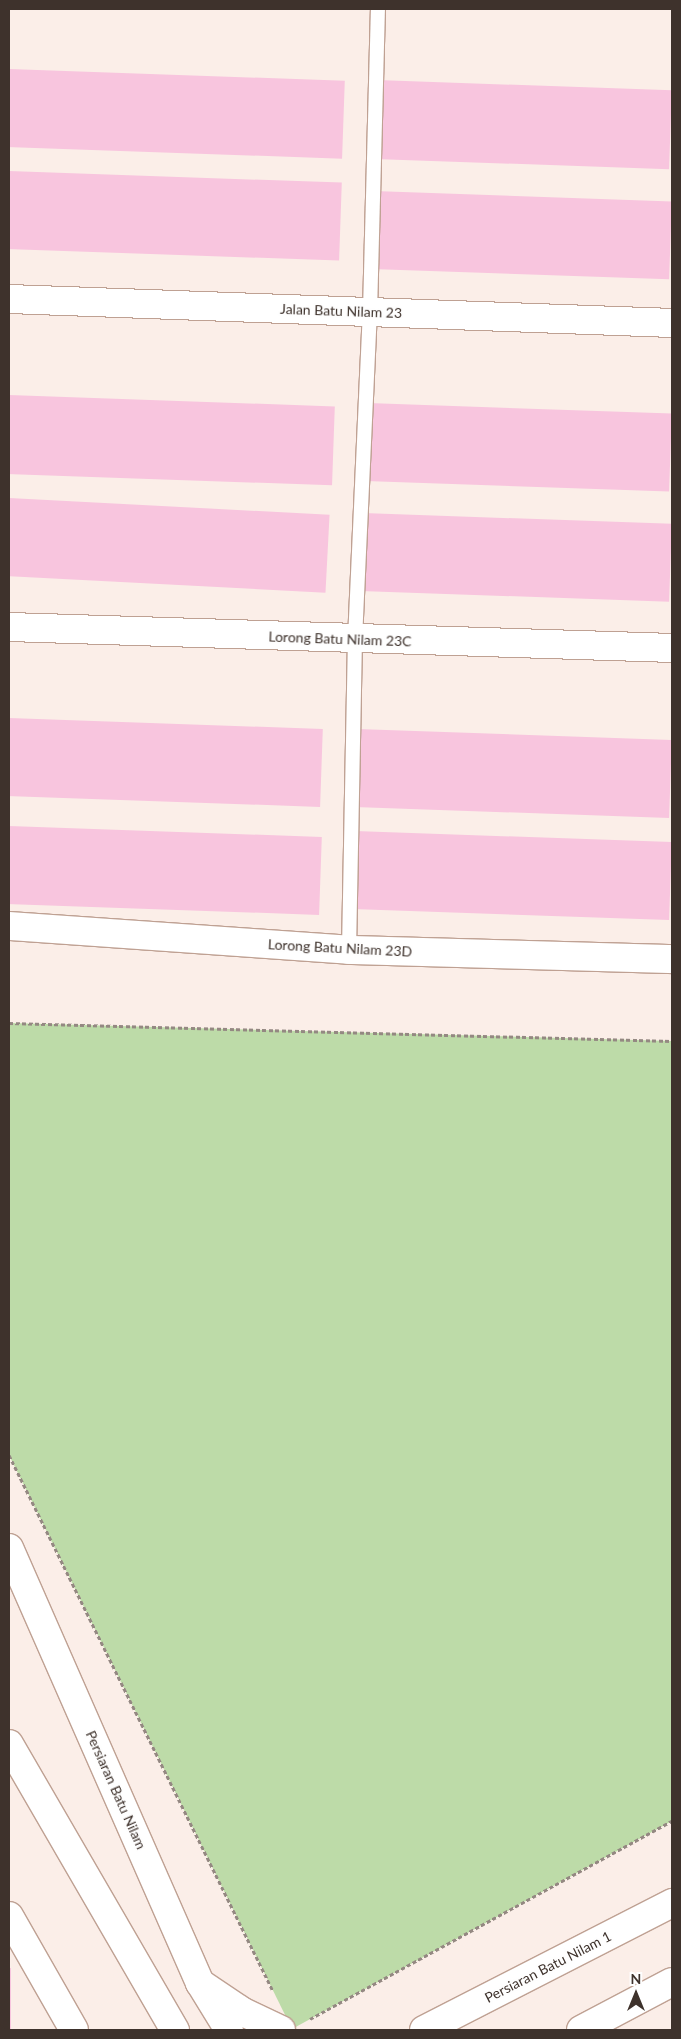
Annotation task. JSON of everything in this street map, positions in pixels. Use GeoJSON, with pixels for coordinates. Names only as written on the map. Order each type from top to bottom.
{"type":"FeatureCollection","features":[{"type":"Feature","properties":{"kind":"street","name":"Jalan Batu Nilam 23"},"geometry":{"type":"LineString","coordinates":[[9,299],[672,323]]}},
{"type":"Feature","properties":{"kind":"street","name":"Lorong Batu Nilam 23C"},"geometry":{"type":"LineString","coordinates":[[9,626],[355,640],[672,648]]}},
{"type":"Feature","properties":{"kind":"street","name":"Lorong Batu Nilam 23D"},"geometry":{"type":"LineString","coordinates":[[9,926],[349,950],[672,959]]}},
{"type":"Feature","properties":{"kind":"street","name":"Persiaran Batu Nilam"},"geometry":{"type":"LineString","coordinates":[[9,1548],[200,1983],[229,2030]]}},
{"type":"Feature","properties":{"kind":"street"},"geometry":{"type":"LineString","coordinates":[[9,1744],[175,2030]]}},
{"type":"Feature","properties":{"kind":"street","name":"Persiaran Batu Nilam 1"},"geometry":{"type":"LineString","coordinates":[[424,2030],[672,1903]]}},
{"type":"Feature","properties":{"kind":"street"},"geometry":{"type":"LineString","coordinates":[[9,1916],[74,2030]]}},
{"type":"Feature","properties":{"kind":"street"},"geometry":{"type":"LineString","coordinates":[[581,2030],[672,1982]]}},
{"type":"Feature","properties":{"kind":"street"},"geometry":{"type":"LineString","coordinates":[[200,1983],[243,2012],[291,2027]]}},
{"type":"Feature","properties":{"kind":"lane"},"geometry":{"type":"LineString","coordinates":[[349,950],[355,640],[370,312],[378,9]]}},
{"type":"Feature","properties":{"kind":"path"},"geometry":{"type":"LineString","coordinates":[[9,1023],[672,1040]]}},
{"type":"Feature","properties":{"kind":"path"},"geometry":{"type":"LineString","coordinates":[[9,1455],[274,1993]]}},
{"type":"Feature","properties":{"kind":"path"},"geometry":{"type":"LineString","coordinates":[[291,2027],[672,1821]]}},
{"type":"Feature","properties":{"kind":"green space"},"geometry":{"type":"Polygon","coordinates":[[[9,1023],[672,1041],[672,1821],[292,2029],[9,1455],[9,1023]]]}},
{"type":"Feature","properties":{"kind":"building"},"geometry":{"type":"Polygon","coordinates":[[[9,69],[345,81],[342,159],[9,147],[9,69]]]}},
{"type":"Feature","properties":{"kind":"building"},"geometry":{"type":"Polygon","coordinates":[[[377,80],[672,90],[669,169],[374,159],[377,80]]]}},
{"type":"Feature","properties":{"kind":"building"},"geometry":{"type":"Polygon","coordinates":[[[9,171],[342,183],[339,261],[9,249],[9,171]]]}},
{"type":"Feature","properties":{"kind":"building"},"geometry":{"type":"Polygon","coordinates":[[[374,191],[672,201],[669,279],[371,269],[374,191]]]}},
{"type":"Feature","properties":{"kind":"building"},"geometry":{"type":"Polygon","coordinates":[[[9,395],[335,406],[332,485],[9,474],[9,395]]]}},
{"type":"Feature","properties":{"kind":"building"},"geometry":{"type":"Polygon","coordinates":[[[368,403],[672,414],[669,492],[365,481],[368,403]]]}},
{"type":"Feature","properties":{"kind":"building"},"geometry":{"type":"Polygon","coordinates":[[[9,498],[330,515],[325,593],[9,576],[9,498]]]}},
{"type":"Feature","properties":{"kind":"building"},"geometry":{"type":"Polygon","coordinates":[[[363,513],[672,524],[669,602],[360,591],[363,513]]]}},
{"type":"Feature","properties":{"kind":"building"},"geometry":{"type":"Polygon","coordinates":[[[9,718],[323,729],[320,807],[9,796],[9,718]]]}},
{"type":"Feature","properties":{"kind":"building"},"geometry":{"type":"Polygon","coordinates":[[[357,729],[672,740],[669,818],[354,807],[357,729]]]}},
{"type":"Feature","properties":{"kind":"building"},"geometry":{"type":"Polygon","coordinates":[[[9,826],[322,837],[319,915],[9,904],[9,826]]]}},
{"type":"Feature","properties":{"kind":"building"},"geometry":{"type":"Polygon","coordinates":[[[355,831],[672,842],[669,920],[352,909],[355,831]]]}},
{"type":"Feature","properties":{"kind":"building"},"geometry":{"type":"Polygon","coordinates":[[[9,1968],[11,1968],[11,2030],[9,2030],[9,1968]]]}}]}
